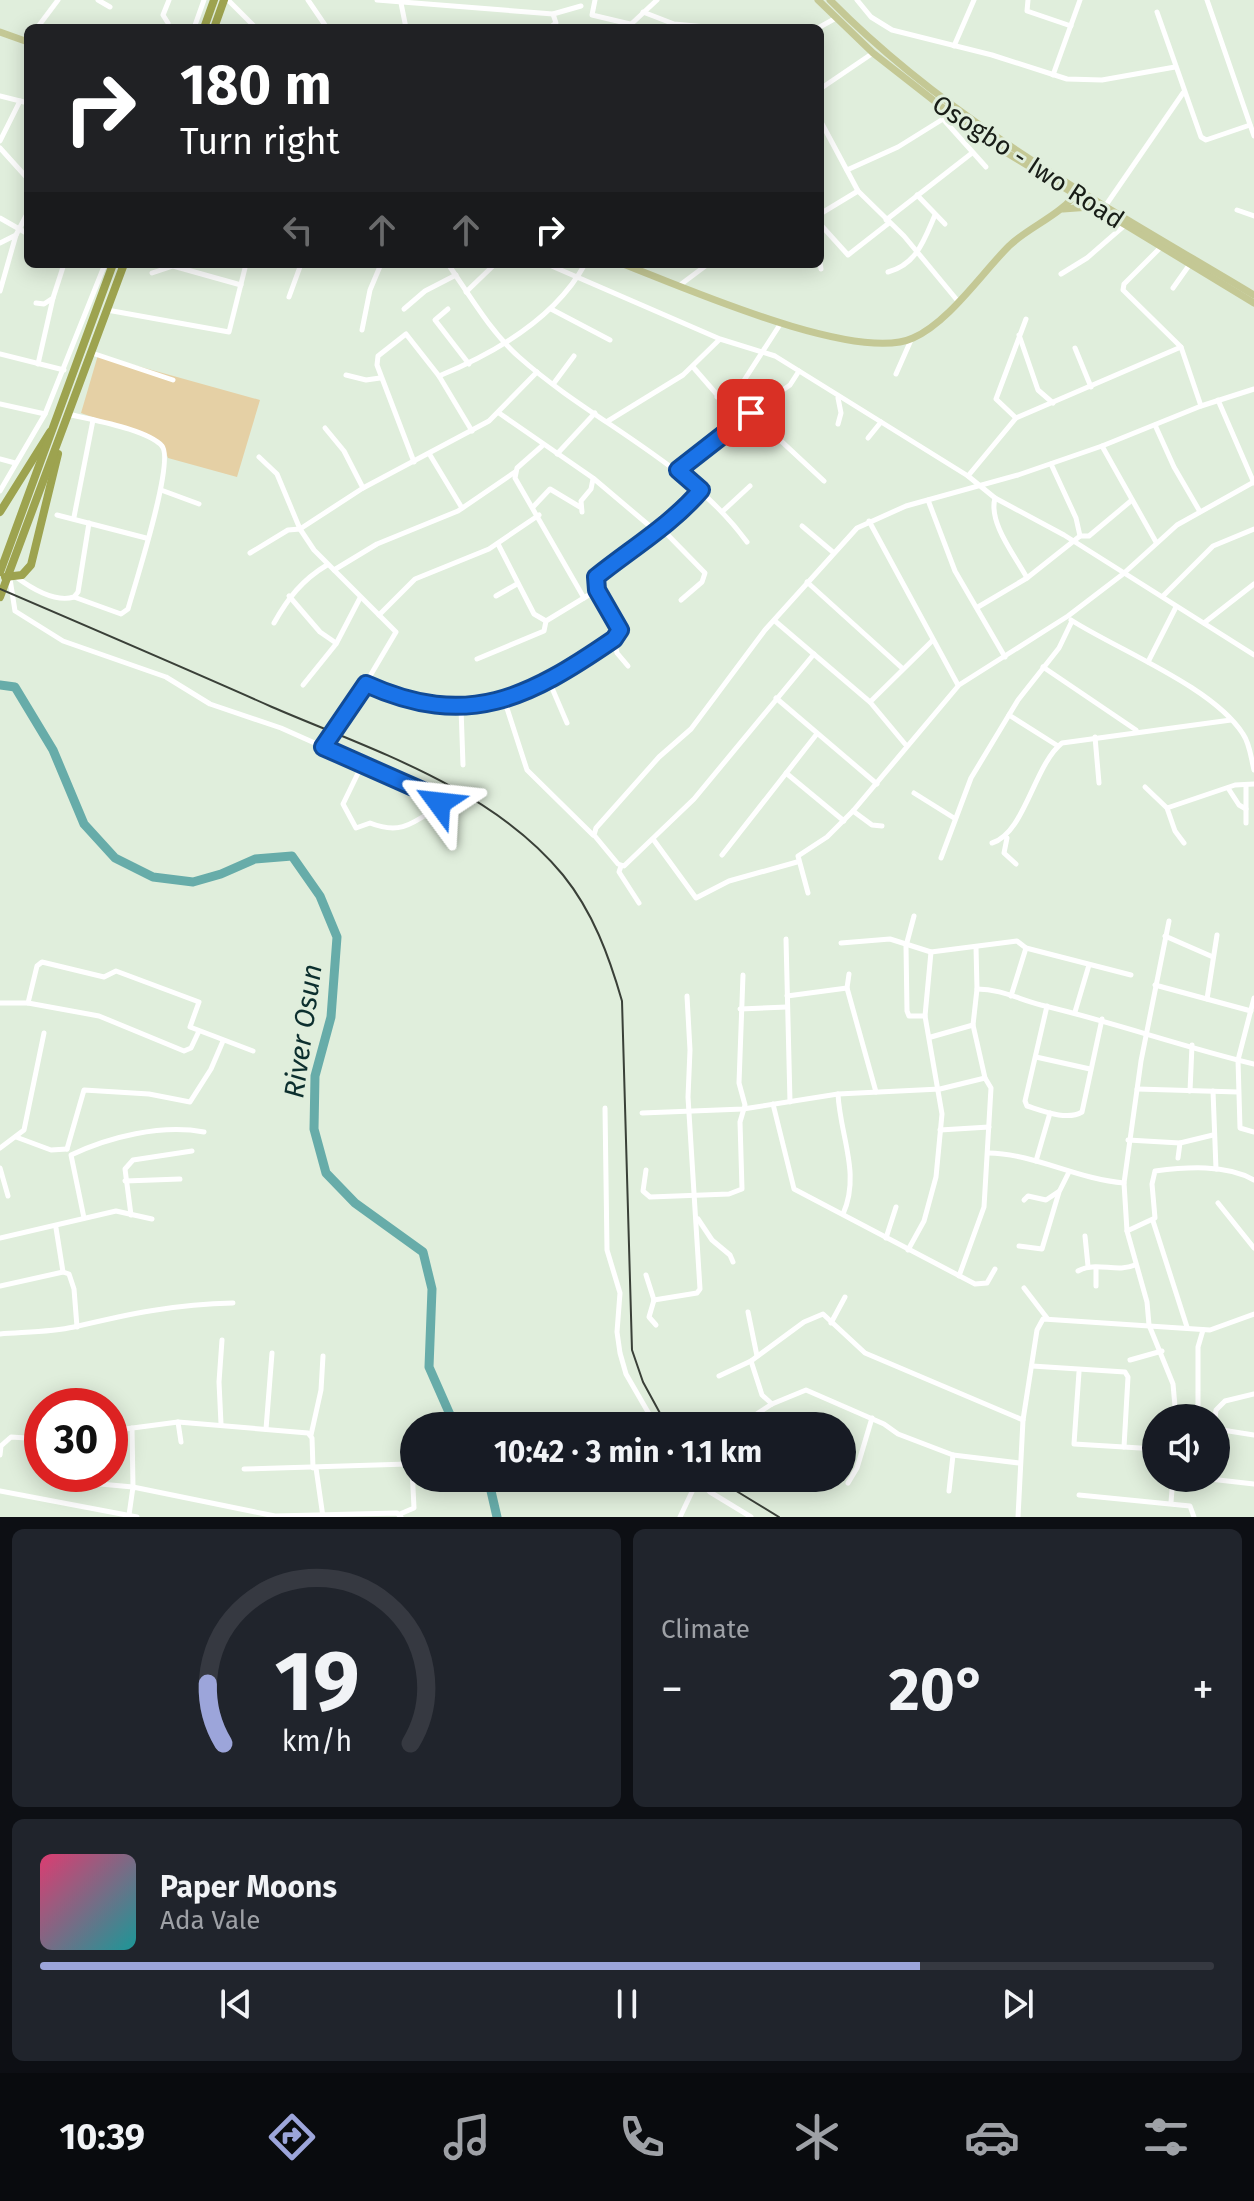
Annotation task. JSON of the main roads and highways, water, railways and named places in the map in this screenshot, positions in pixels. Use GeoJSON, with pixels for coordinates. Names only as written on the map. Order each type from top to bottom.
{"type":"FeatureCollection","features":[{"type":"Feature","properties":{"kind":"highway"},"geometry":{"type":"LineString","coordinates":[[205,24],[214,0]]}},
{"type":"Feature","properties":{"kind":"highway"},"geometry":{"type":"LineString","coordinates":[[216,24],[226,0]]}},
{"type":"Feature","properties":{"kind":"highway"},"geometry":{"type":"LineString","coordinates":[[1,596],[4,569],[112,268]]}},
{"type":"Feature","properties":{"kind":"highway"},"geometry":{"type":"LineString","coordinates":[[4,569],[60,437],[122,268]]}},
{"type":"Feature","properties":{"kind":"highway"},"geometry":{"type":"LineString","coordinates":[[0,512],[40,443],[55,425]]}},
{"type":"Feature","properties":{"kind":"highway"},"geometry":{"type":"LineString","coordinates":[[4,569],[13,578],[31,565],[39,542],[60,437]]}},
{"type":"Feature","properties":{"kind":"main road","name":"Osogbo - Iwo Road"},"geometry":{"type":"LineString","coordinates":[[818,0],[836,18],[950,106],[1077,192],[1254,295]]}},
{"type":"Feature","properties":{"kind":"main road","name":"Osogbo - Iwo Road"},"geometry":{"type":"LineString","coordinates":[[830,0],[873,53],[944,116],[1077,192]]}},
{"type":"Feature","properties":{"kind":"main road"},"geometry":{"type":"LineString","coordinates":[[0,32],[24,40]]}},
{"type":"Feature","properties":{"kind":"main road"},"geometry":{"type":"LineString","coordinates":[[634,268],[782,322],[856,343],[875,345],[911,340],[939,321],[1026,231],[1061,210],[1077,192]]}},
{"type":"Feature","properties":{"kind":"main road"},"geometry":{"type":"LineString","coordinates":[[1061,210],[1083,206],[1102,208]]}},
{"type":"Feature","properties":{"kind":"main road","name":"Osogbo - Iwo Road"},"geometry":{"type":"LineString","coordinates":[[1102,208],[1254,303]]}},
{"type":"Feature","properties":{"kind":"waterway","name":"River Osun"},"geometry":{"type":"LineString","coordinates":[[0,685],[15,687],[53,750],[84,824],[115,858],[153,877],[193,882],[255,859],[292,856],[320,896],[337,937],[331,1017],[315,1076],[314,1129],[326,1173],[355,1203],[423,1252],[432,1289],[429,1367],[449,1412]]}},
{"type":"Feature","properties":{"kind":"waterway","name":"River Osun"},"geometry":{"type":"LineString","coordinates":[[491,1492],[497,1517]]}},
{"type":"Feature","properties":{"kind":"railway"},"geometry":{"type":"LineString","coordinates":[[0,589],[428,774],[502,818],[563,875],[599,935],[622,1001],[632,1350],[643,1382],[659,1412]]}},
{"type":"Feature","properties":{"kind":"railway"},"geometry":{"type":"LineString","coordinates":[[738,1492],[779,1517]]}}]}
